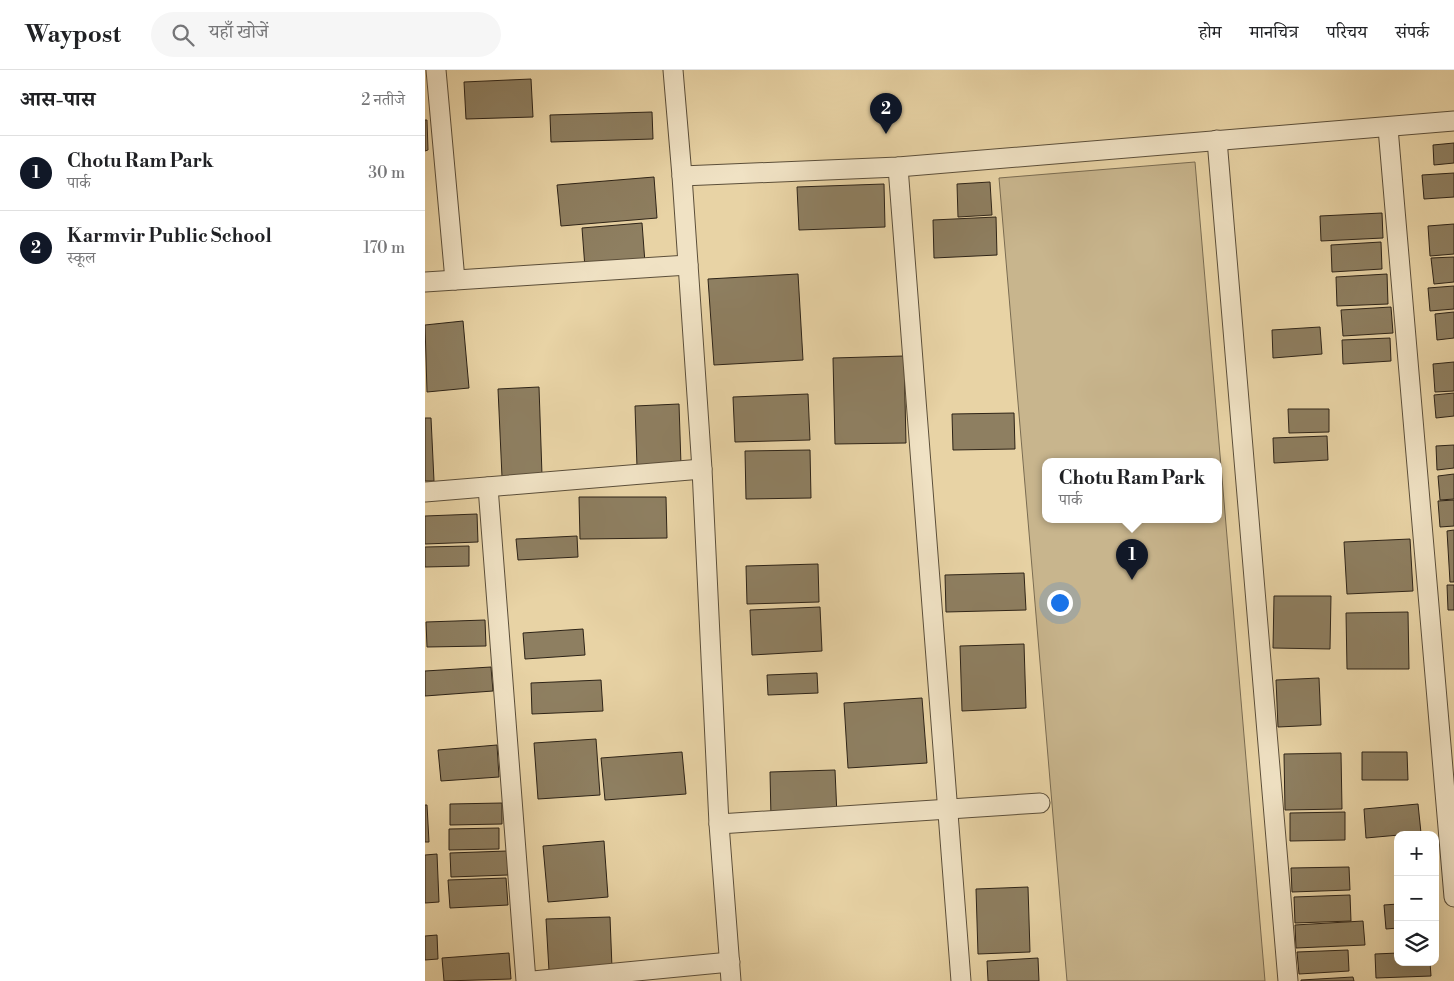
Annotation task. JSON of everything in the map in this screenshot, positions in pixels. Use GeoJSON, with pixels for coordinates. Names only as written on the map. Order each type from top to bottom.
{"type":"FeatureCollection","features":[{"type":"Feature","properties":{"kind":"street"},"geometry":{"type":"LineString","coordinates":[[435,70],[455,280]]}},
{"type":"Feature","properties":{"kind":"street"},"geometry":{"type":"LineString","coordinates":[[673,70],[702,468],[719,824],[731,981]]}},
{"type":"Feature","properties":{"kind":"street"},"geometry":{"type":"LineString","coordinates":[[682,176],[898,167],[1217,140],[1389,128],[1454,121]]}},
{"type":"Feature","properties":{"kind":"street"},"geometry":{"type":"LineString","coordinates":[[1389,128],[1454,897]]}},
{"type":"Feature","properties":{"kind":"street"},"geometry":{"type":"LineString","coordinates":[[1217,140],[1288,981]]}},
{"type":"Feature","properties":{"kind":"street"},"geometry":{"type":"LineString","coordinates":[[898,167],[961,981]]}},
{"type":"Feature","properties":{"kind":"street"},"geometry":{"type":"LineString","coordinates":[[425,282],[688,265]]}},
{"type":"Feature","properties":{"kind":"street"},"geometry":{"type":"LineString","coordinates":[[425,492],[702,468]]}},
{"type":"Feature","properties":{"kind":"street"},"geometry":{"type":"LineString","coordinates":[[488,487],[526,981]]}},
{"type":"Feature","properties":{"kind":"street"},"geometry":{"type":"LineString","coordinates":[[719,824],[1041,803]]}},
{"type":"Feature","properties":{"kind":"street"},"geometry":{"type":"LineString","coordinates":[[533,981],[730,962]]}},
{"type":"Feature","properties":{"kind":"shaded area"},"geometry":{"type":"Polygon","coordinates":[[[1195,162],[1220,458],[1042,458],[1042,523],[1222,523],[1222,478],[1265,981],[1067,981],[999,178],[1195,162]]]}},
{"type":"Feature","properties":{"kind":"building"},"geometry":{"type":"Polygon","coordinates":[[[531,79],[533,117],[466,119],[464,82],[531,79]]]}},
{"type":"Feature","properties":{"kind":"building"},"geometry":{"type":"Polygon","coordinates":[[[652,112],[653,139],[551,142],[550,115],[652,112]]]}},
{"type":"Feature","properties":{"kind":"building"},"geometry":{"type":"Polygon","coordinates":[[[425,120],[427,120],[428,150],[425,151],[425,120]]]}},
{"type":"Feature","properties":{"kind":"building"},"geometry":{"type":"Polygon","coordinates":[[[1454,143],[1454,163],[1434,165],[1433,145],[1454,143]]]}},
{"type":"Feature","properties":{"kind":"building"},"geometry":{"type":"Polygon","coordinates":[[[1454,173],[1454,197],[1424,199],[1422,175],[1454,173]]]}},
{"type":"Feature","properties":{"kind":"building"},"geometry":{"type":"Polygon","coordinates":[[[654,177],[657,218],[561,226],[557,185],[654,177]]]}},
{"type":"Feature","properties":{"kind":"building"},"geometry":{"type":"Polygon","coordinates":[[[990,182],[992,215],[958,217],[957,184],[990,182]]]}},
{"type":"Feature","properties":{"kind":"building"},"geometry":{"type":"Polygon","coordinates":[[[884,184],[885,227],[799,230],[797,187],[884,184]]]}},
{"type":"Feature","properties":{"kind":"building"},"geometry":{"type":"Polygon","coordinates":[[[1382,213],[1383,238],[1321,241],[1320,216],[1382,213]]]}},
{"type":"Feature","properties":{"kind":"building"},"geometry":{"type":"Polygon","coordinates":[[[996,217],[997,255],[934,258],[933,220],[996,217]]]}},
{"type":"Feature","properties":{"kind":"building"},"geometry":{"type":"Polygon","coordinates":[[[642,223],[645,263],[585,268],[582,228],[642,223]]]}},
{"type":"Feature","properties":{"kind":"building"},"geometry":{"type":"Polygon","coordinates":[[[1454,224],[1454,254],[1430,256],[1428,226],[1454,224]]]}},
{"type":"Feature","properties":{"kind":"building"},"geometry":{"type":"Polygon","coordinates":[[[1381,242],[1382,269],[1332,272],[1331,245],[1381,242]]]}},
{"type":"Feature","properties":{"kind":"building"},"geometry":{"type":"Polygon","coordinates":[[[1454,257],[1454,282],[1434,284],[1431,258],[1454,257]]]}},
{"type":"Feature","properties":{"kind":"building"},"geometry":{"type":"Polygon","coordinates":[[[798,274],[803,360],[714,365],[708,279],[798,274]]]}},
{"type":"Feature","properties":{"kind":"building"},"geometry":{"type":"Polygon","coordinates":[[[1387,274],[1388,304],[1337,306],[1336,277],[1387,274]]]}},
{"type":"Feature","properties":{"kind":"building"},"geometry":{"type":"Polygon","coordinates":[[[1454,286],[1454,309],[1430,311],[1428,288],[1454,286]]]}},
{"type":"Feature","properties":{"kind":"building"},"geometry":{"type":"Polygon","coordinates":[[[1391,307],[1393,333],[1343,336],[1341,310],[1391,307]]]}},
{"type":"Feature","properties":{"kind":"building"},"geometry":{"type":"Polygon","coordinates":[[[1454,312],[1454,338],[1437,340],[1435,314],[1454,312]]]}},
{"type":"Feature","properties":{"kind":"building"},"geometry":{"type":"Polygon","coordinates":[[[463,321],[469,388],[427,392],[425,325],[463,321]]]}},
{"type":"Feature","properties":{"kind":"building"},"geometry":{"type":"Polygon","coordinates":[[[1320,327],[1322,354],[1273,358],[1272,330],[1320,327]]]}},
{"type":"Feature","properties":{"kind":"building"},"geometry":{"type":"Polygon","coordinates":[[[1390,338],[1391,361],[1343,364],[1342,340],[1390,338]]]}},
{"type":"Feature","properties":{"kind":"building"},"geometry":{"type":"Polygon","coordinates":[[[904,356],[906,443],[835,444],[833,358],[904,356]]]}},
{"type":"Feature","properties":{"kind":"building"},"geometry":{"type":"Polygon","coordinates":[[[1454,362],[1454,391],[1435,392],[1433,364],[1454,362]]]}},
{"type":"Feature","properties":{"kind":"building"},"geometry":{"type":"Polygon","coordinates":[[[539,387],[542,475],[502,477],[498,389],[539,387]]]}},
{"type":"Feature","properties":{"kind":"building"},"geometry":{"type":"Polygon","coordinates":[[[1454,393],[1454,416],[1436,418],[1434,395],[1454,393]]]}},
{"type":"Feature","properties":{"kind":"building"},"geometry":{"type":"Polygon","coordinates":[[[808,394],[810,440],[735,442],[733,397],[808,394]]]}},
{"type":"Feature","properties":{"kind":"building"},"geometry":{"type":"Polygon","coordinates":[[[679,404],[681,465],[637,467],[635,406],[679,404]]]}},
{"type":"Feature","properties":{"kind":"building"},"geometry":{"type":"Polygon","coordinates":[[[1288,409],[1329,409],[1329,432],[1289,433],[1288,409]]]}},
{"type":"Feature","properties":{"kind":"building"},"geometry":{"type":"Polygon","coordinates":[[[1014,413],[1015,449],[953,450],[952,414],[1014,413]]]}},
{"type":"Feature","properties":{"kind":"building"},"geometry":{"type":"Polygon","coordinates":[[[425,418],[431,418],[434,481],[425,481],[425,418]]]}},
{"type":"Feature","properties":{"kind":"building"},"geometry":{"type":"Polygon","coordinates":[[[1327,436],[1328,460],[1274,463],[1273,438],[1327,436]]]}},
{"type":"Feature","properties":{"kind":"building"},"geometry":{"type":"Polygon","coordinates":[[[1454,445],[1454,468],[1437,470],[1436,446],[1454,445]]]}},
{"type":"Feature","properties":{"kind":"building"},"geometry":{"type":"Polygon","coordinates":[[[810,450],[811,498],[746,499],[745,451],[810,450]]]}},
{"type":"Feature","properties":{"kind":"building"},"geometry":{"type":"Polygon","coordinates":[[[1454,474],[1454,499],[1440,500],[1438,476],[1454,474]]]}},
{"type":"Feature","properties":{"kind":"building"},"geometry":{"type":"Polygon","coordinates":[[[579,497],[666,497],[667,538],[580,539],[579,497]]]}},
{"type":"Feature","properties":{"kind":"building"},"geometry":{"type":"Polygon","coordinates":[[[1454,500],[1454,526],[1440,527],[1438,501],[1454,500]]]}},
{"type":"Feature","properties":{"kind":"building"},"geometry":{"type":"Polygon","coordinates":[[[477,514],[478,542],[425,544],[425,516],[477,514]]]}},
{"type":"Feature","properties":{"kind":"building"},"geometry":{"type":"Polygon","coordinates":[[[1454,530],[1454,582],[1450,582],[1447,531],[1454,530]]]}},
{"type":"Feature","properties":{"kind":"building"},"geometry":{"type":"Polygon","coordinates":[[[577,536],[578,557],[518,560],[516,539],[577,536]]]}},
{"type":"Feature","properties":{"kind":"building"},"geometry":{"type":"Polygon","coordinates":[[[1410,539],[1413,591],[1347,594],[1344,542],[1410,539]]]}},
{"type":"Feature","properties":{"kind":"building"},"geometry":{"type":"Polygon","coordinates":[[[469,546],[469,566],[425,567],[425,547],[469,546]]]}},
{"type":"Feature","properties":{"kind":"building"},"geometry":{"type":"Polygon","coordinates":[[[818,564],[819,602],[747,604],[746,566],[818,564]]]}},
{"type":"Feature","properties":{"kind":"building"},"geometry":{"type":"Polygon","coordinates":[[[1024,573],[1026,610],[946,612],[945,575],[1024,573]]]}},
{"type":"Feature","properties":{"kind":"building"},"geometry":{"type":"Polygon","coordinates":[[[1447,585],[1454,585],[1454,610],[1448,610],[1447,585]]]}},
{"type":"Feature","properties":{"kind":"building"},"geometry":{"type":"Polygon","coordinates":[[[1274,596],[1331,596],[1330,649],[1273,648],[1274,596]]]}},
{"type":"Feature","properties":{"kind":"building"},"geometry":{"type":"Polygon","coordinates":[[[820,607],[822,651],[752,655],[750,610],[820,607]]]}},
{"type":"Feature","properties":{"kind":"building"},"geometry":{"type":"Polygon","coordinates":[[[1408,612],[1409,669],[1347,669],[1346,613],[1408,612]]]}},
{"type":"Feature","properties":{"kind":"building"},"geometry":{"type":"Polygon","coordinates":[[[485,620],[486,646],[427,647],[426,622],[485,620]]]}},
{"type":"Feature","properties":{"kind":"building"},"geometry":{"type":"Polygon","coordinates":[[[583,629],[585,655],[525,659],[523,633],[583,629]]]}},
{"type":"Feature","properties":{"kind":"building"},"geometry":{"type":"Polygon","coordinates":[[[1024,644],[1026,708],[962,711],[960,646],[1024,644]]]}},
{"type":"Feature","properties":{"kind":"building"},"geometry":{"type":"Polygon","coordinates":[[[491,667],[493,691],[425,696],[425,671],[491,667]]]}},
{"type":"Feature","properties":{"kind":"building"},"geometry":{"type":"Polygon","coordinates":[[[817,673],[818,693],[768,695],[767,675],[817,673]]]}},
{"type":"Feature","properties":{"kind":"building"},"geometry":{"type":"Polygon","coordinates":[[[1319,678],[1321,725],[1278,727],[1276,680],[1319,678]]]}},
{"type":"Feature","properties":{"kind":"building"},"geometry":{"type":"Polygon","coordinates":[[[601,680],[603,711],[532,714],[531,683],[601,680]]]}},
{"type":"Feature","properties":{"kind":"building"},"geometry":{"type":"Polygon","coordinates":[[[922,698],[927,763],[848,768],[844,703],[922,698]]]}},
{"type":"Feature","properties":{"kind":"building"},"geometry":{"type":"Polygon","coordinates":[[[596,739],[600,795],[538,799],[534,743],[596,739]]]}},
{"type":"Feature","properties":{"kind":"building"},"geometry":{"type":"Polygon","coordinates":[[[497,745],[499,777],[441,781],[438,750],[497,745]]]}},
{"type":"Feature","properties":{"kind":"building"},"geometry":{"type":"Polygon","coordinates":[[[682,752],[686,794],[605,800],[601,758],[682,752]]]}},
{"type":"Feature","properties":{"kind":"building"},"geometry":{"type":"Polygon","coordinates":[[[1362,752],[1407,752],[1408,780],[1362,780],[1362,752]]]}},
{"type":"Feature","properties":{"kind":"building"},"geometry":{"type":"Polygon","coordinates":[[[1341,753],[1342,809],[1285,810],[1284,754],[1341,753]]]}},
{"type":"Feature","properties":{"kind":"building"},"geometry":{"type":"Polygon","coordinates":[[[835,770],[837,816],[771,818],[770,772],[835,770]]]}},
{"type":"Feature","properties":{"kind":"building"},"geometry":{"type":"Polygon","coordinates":[[[502,803],[502,824],[450,825],[450,804],[502,803]]]}},
{"type":"Feature","properties":{"kind":"building"},"geometry":{"type":"Polygon","coordinates":[[[1418,804],[1421,831],[1394,831],[1394,835],[1366,838],[1364,809],[1418,804]]]}},
{"type":"Feature","properties":{"kind":"building"},"geometry":{"type":"Polygon","coordinates":[[[425,805],[427,805],[429,842],[425,842],[425,805]]]}},
{"type":"Feature","properties":{"kind":"building"},"geometry":{"type":"Polygon","coordinates":[[[1345,812],[1345,840],[1290,841],[1290,813],[1345,812]]]}},
{"type":"Feature","properties":{"kind":"building"},"geometry":{"type":"Polygon","coordinates":[[[499,828],[499,849],[449,850],[449,829],[499,828]]]}},
{"type":"Feature","properties":{"kind":"building"},"geometry":{"type":"Polygon","coordinates":[[[604,841],[608,897],[548,902],[543,846],[604,841]]]}},
{"type":"Feature","properties":{"kind":"building"},"geometry":{"type":"Polygon","coordinates":[[[507,851],[508,875],[451,877],[450,853],[507,851]]]}},
{"type":"Feature","properties":{"kind":"building"},"geometry":{"type":"Polygon","coordinates":[[[437,854],[439,902],[425,903],[425,855],[437,854]]]}},
{"type":"Feature","properties":{"kind":"building"},"geometry":{"type":"Polygon","coordinates":[[[1349,867],[1350,890],[1292,892],[1291,868],[1349,867]]]}},
{"type":"Feature","properties":{"kind":"building"},"geometry":{"type":"Polygon","coordinates":[[[506,878],[508,905],[450,908],[448,880],[506,878]]]}},
{"type":"Feature","properties":{"kind":"building"},"geometry":{"type":"Polygon","coordinates":[[[1028,887],[1030,952],[978,954],[976,889],[1028,887]]]}},
{"type":"Feature","properties":{"kind":"building"},"geometry":{"type":"Polygon","coordinates":[[[1350,895],[1351,921],[1295,923],[1294,897],[1350,895]]]}},
{"type":"Feature","properties":{"kind":"building"},"geometry":{"type":"Polygon","coordinates":[[[1394,904],[1394,928],[1386,929],[1384,905],[1394,904]]]}},
{"type":"Feature","properties":{"kind":"building"},"geometry":{"type":"Polygon","coordinates":[[[610,917],[612,968],[549,971],[546,919],[610,917]]]}},
{"type":"Feature","properties":{"kind":"building"},"geometry":{"type":"Polygon","coordinates":[[[1363,921],[1365,945],[1296,948],[1295,925],[1363,921]]]}},
{"type":"Feature","properties":{"kind":"building"},"geometry":{"type":"Polygon","coordinates":[[[437,935],[438,959],[425,960],[425,936],[437,935]]]}},
{"type":"Feature","properties":{"kind":"building"},"geometry":{"type":"Polygon","coordinates":[[[1348,950],[1349,971],[1299,974],[1297,952],[1348,950]]]}},
{"type":"Feature","properties":{"kind":"building"},"geometry":{"type":"Polygon","coordinates":[[[509,953],[511,979],[444,981],[442,958],[509,953]]]}},
{"type":"Feature","properties":{"kind":"building"},"geometry":{"type":"Polygon","coordinates":[[[1394,953],[1394,966],[1430,966],[1431,976],[1376,978],[1375,954],[1394,953]]]}},
{"type":"Feature","properties":{"kind":"building"},"geometry":{"type":"Polygon","coordinates":[[[1038,958],[1039,981],[988,981],[987,961],[1038,958]]]}},
{"type":"Feature","properties":{"kind":"building"},"geometry":{"type":"Polygon","coordinates":[[[1353,977],[1354,981],[1301,981],[1301,980],[1353,977]]]}},
{"type":"Feature","properties":{"kind":"place","name":"Karmvir Public School"},"geometry":{"type":"Point","coordinates":[886,134]}},
{"type":"Feature","properties":{"kind":"place","name":"Chotu Ram Park"},"geometry":{"type":"Point","coordinates":[1132,580]}}]}
